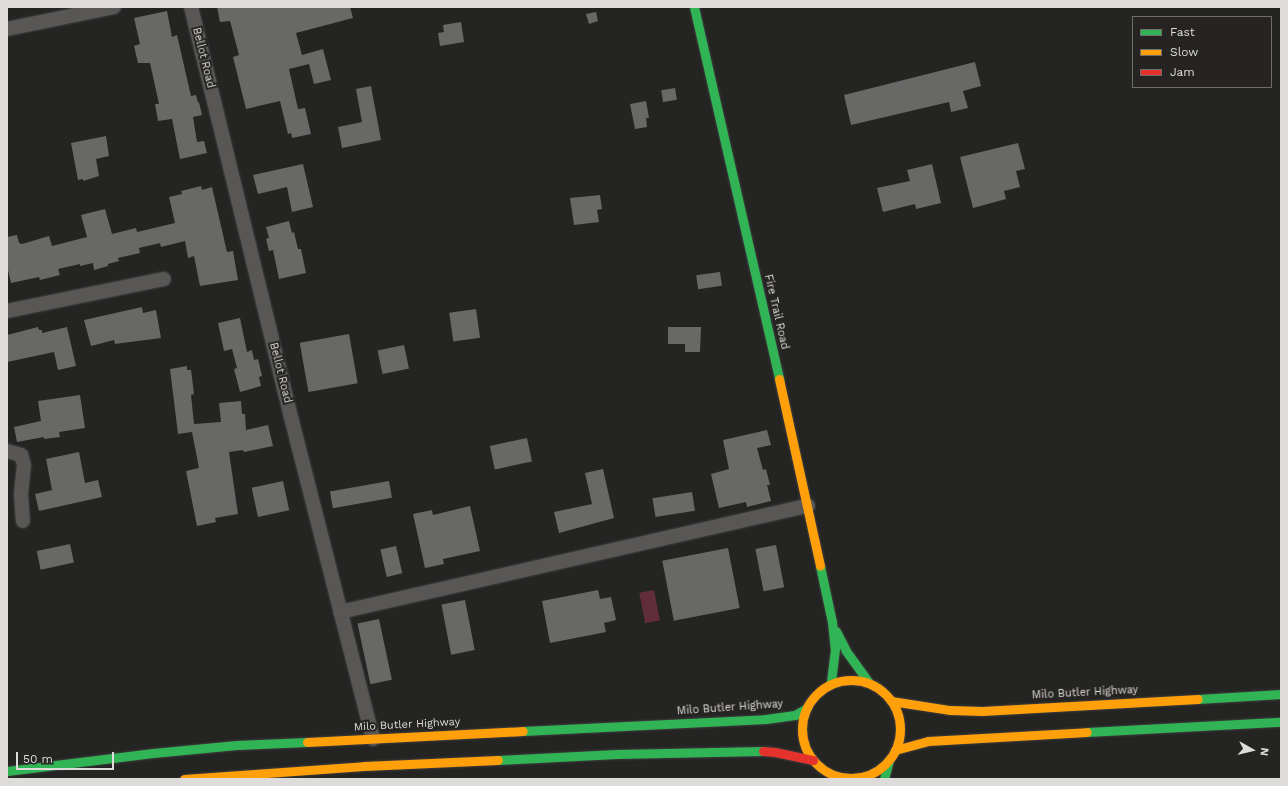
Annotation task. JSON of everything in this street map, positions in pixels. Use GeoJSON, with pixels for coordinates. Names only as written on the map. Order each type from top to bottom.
{"type":"FeatureCollection","features":[{"type":"Feature","properties":{"kind":"main road","name":"Fire Trail Road"},"geometry":{"type":"LineString","coordinates":[[694,7],[808,506],[832,622],[835,649],[831,684]]}},
{"type":"Feature","properties":{"kind":"main road","name":"Fire Trail Road"},"geometry":{"type":"LineString","coordinates":[[832,622],[846,651],[869,683]]}},
{"type":"Feature","properties":{"kind":"main road"},"geometry":{"type":"LineString","coordinates":[[184,779],[386,769],[616,754],[723,751],[775,752],[813,760],[829,772],[848,778],[870,774],[882,767],[889,760],[895,750],[900,726],[896,709],[891,701],[878,688],[869,683],[846,680],[831,684],[817,694],[807,708],[802,725],[805,744],[813,760]]}},
{"type":"Feature","properties":{"kind":"main road","name":"Milo Butler Highway"},"geometry":{"type":"LineString","coordinates":[[891,701],[950,710],[982,711],[1281,694]]}},
{"type":"Feature","properties":{"kind":"main road","name":"Milo Butler Highway"},"geometry":{"type":"LineString","coordinates":[[7,771],[153,753],[237,745],[766,719],[795,715],[807,708]]}},
{"type":"Feature","properties":{"kind":"main road"},"geometry":{"type":"LineString","coordinates":[[895,750],[928,741],[954,738],[1281,722]]}},
{"type":"Feature","properties":{"kind":"main road"},"geometry":{"type":"LineString","coordinates":[[884,779],[889,760]]}},
{"type":"Feature","properties":{"kind":"street"},"geometry":{"type":"LineString","coordinates":[[7,29],[114,7]]}},
{"type":"Feature","properties":{"kind":"street","name":"Bellot Road"},"geometry":{"type":"LineString","coordinates":[[191,7],[340,612],[373,739]]}},
{"type":"Feature","properties":{"kind":"street"},"geometry":{"type":"LineString","coordinates":[[7,310],[164,279]]}},
{"type":"Feature","properties":{"kind":"street"},"geometry":{"type":"LineString","coordinates":[[7,451],[10,450],[21,455],[24,465],[22,494],[23,521]]}},
{"type":"Feature","properties":{"kind":"street"},"geometry":{"type":"LineString","coordinates":[[340,612],[808,506]]}},
{"type":"Feature","properties":{"kind":"shaded area"},"geometry":{"type":"Polygon","coordinates":[[[654,590],[660,620],[645,623],[639,593],[654,590]]]}},
{"type":"Feature","properties":{"kind":"building"},"geometry":{"type":"Polygon","coordinates":[[[217,7],[350,7],[353,18],[296,33],[302,55],[323,49],[331,80],[314,84],[309,64],[289,69],[298,109],[305,108],[311,134],[292,138],[291,133],[288,134],[280,101],[246,109],[233,57],[239,55],[230,21],[220,22],[217,7]]]}},
{"type":"Feature","properties":{"kind":"building"},"geometry":{"type":"Polygon","coordinates":[[[167,11],[172,37],[177,35],[191,96],[196,95],[202,115],[193,117],[197,142],[204,141],[207,153],[180,159],[172,119],[158,121],[155,104],[159,104],[150,63],[138,63],[134,46],[140,44],[134,18],[167,11]]]}},
{"type":"Feature","properties":{"kind":"building"},"geometry":{"type":"Polygon","coordinates":[[[596,12],[598,21],[589,24],[586,14],[596,12]]]}},
{"type":"Feature","properties":{"kind":"building"},"geometry":{"type":"Polygon","coordinates":[[[461,22],[464,42],[440,46],[438,33],[444,32],[443,25],[461,22]]]}},
{"type":"Feature","properties":{"kind":"building"},"geometry":{"type":"Polygon","coordinates":[[[975,62],[981,86],[963,91],[968,108],[951,112],[949,102],[851,125],[844,95],[975,62]]]}},
{"type":"Feature","properties":{"kind":"building"},"geometry":{"type":"Polygon","coordinates":[[[371,86],[381,140],[342,148],[338,127],[362,122],[356,89],[371,86]]]}},
{"type":"Feature","properties":{"kind":"building"},"geometry":{"type":"Polygon","coordinates":[[[675,88],[677,100],[663,102],[661,90],[675,88]]]}},
{"type":"Feature","properties":{"kind":"building"},"geometry":{"type":"Polygon","coordinates":[[[646,101],[649,118],[646,118],[647,127],[635,129],[630,104],[646,101]]]}},
{"type":"Feature","properties":{"kind":"building"},"geometry":{"type":"Polygon","coordinates":[[[106,136],[109,156],[96,159],[99,176],[83,181],[83,179],[78,180],[71,143],[106,136]]]}},
{"type":"Feature","properties":{"kind":"building"},"geometry":{"type":"Polygon","coordinates":[[[1018,143],[1025,169],[1016,171],[1020,187],[1004,191],[1006,199],[973,208],[960,157],[1018,143]]]}},
{"type":"Feature","properties":{"kind":"building"},"geometry":{"type":"Polygon","coordinates":[[[303,164],[313,207],[292,212],[287,187],[258,194],[253,175],[303,164]]]}},
{"type":"Feature","properties":{"kind":"building"},"geometry":{"type":"Polygon","coordinates":[[[932,164],[941,203],[916,209],[915,204],[883,212],[877,188],[910,181],[907,170],[932,164]]]}},
{"type":"Feature","properties":{"kind":"building"},"geometry":{"type":"Polygon","coordinates":[[[201,186],[202,190],[212,187],[227,252],[233,251],[238,280],[200,286],[194,256],[188,258],[185,241],[161,247],[160,243],[139,248],[140,253],[118,258],[119,261],[94,270],[93,263],[80,266],[80,264],[58,269],[60,275],[40,280],[39,277],[11,283],[7,266],[7,237],[17,235],[19,243],[22,244],[49,236],[52,246],[87,237],[81,215],[105,209],[112,234],[136,228],[137,232],[175,223],[169,197],[182,194],[181,191],[201,186]]]}},
{"type":"Feature","properties":{"kind":"building"},"geometry":{"type":"Polygon","coordinates":[[[600,195],[602,209],[597,210],[599,222],[574,225],[570,198],[600,195]]]}},
{"type":"Feature","properties":{"kind":"building"},"geometry":{"type":"Polygon","coordinates":[[[289,221],[292,233],[294,232],[298,249],[301,249],[306,273],[279,279],[273,250],[269,251],[266,239],[269,238],[266,227],[289,221]]]}},
{"type":"Feature","properties":{"kind":"building"},"geometry":{"type":"Polygon","coordinates":[[[720,272],[722,286],[698,289],[696,275],[720,272]]]}},
{"type":"Feature","properties":{"kind":"building"},"geometry":{"type":"Polygon","coordinates":[[[142,307],[143,313],[156,310],[161,338],[115,344],[114,340],[91,346],[84,320],[142,307]]]}},
{"type":"Feature","properties":{"kind":"building"},"geometry":{"type":"Polygon","coordinates":[[[476,309],[480,338],[453,341],[449,313],[476,309]]]}},
{"type":"Feature","properties":{"kind":"building"},"geometry":{"type":"Polygon","coordinates":[[[240,318],[247,352],[252,350],[254,360],[258,359],[262,376],[259,377],[261,386],[240,392],[234,369],[237,368],[232,349],[224,351],[218,323],[240,318]]]}},
{"type":"Feature","properties":{"kind":"building"},"geometry":{"type":"Polygon","coordinates":[[[38,327],[39,330],[42,330],[42,333],[67,327],[76,366],[58,370],[54,352],[7,362],[7,335],[38,327]]]}},
{"type":"Feature","properties":{"kind":"building"},"geometry":{"type":"Polygon","coordinates":[[[668,327],[701,327],[700,352],[685,352],[685,344],[668,344],[668,327]]]}},
{"type":"Feature","properties":{"kind":"building"},"geometry":{"type":"Polygon","coordinates":[[[349,334],[358,383],[308,392],[300,343],[349,334]]]}},
{"type":"Feature","properties":{"kind":"building"},"geometry":{"type":"Polygon","coordinates":[[[404,345],[409,368],[383,374],[378,351],[404,345]]]}},
{"type":"Feature","properties":{"kind":"building"},"geometry":{"type":"Polygon","coordinates":[[[187,366],[187,370],[191,370],[194,394],[191,395],[194,424],[221,422],[219,403],[241,401],[242,414],[245,414],[246,430],[268,425],[273,446],[244,452],[243,450],[229,452],[238,514],[215,518],[216,522],[197,526],[186,471],[199,468],[192,432],[178,434],[170,369],[187,366]]]}},
{"type":"Feature","properties":{"kind":"building"},"geometry":{"type":"Polygon","coordinates":[[[80,395],[85,428],[59,432],[60,437],[44,439],[44,437],[17,442],[14,427],[41,421],[38,401],[80,395]]]}},
{"type":"Feature","properties":{"kind":"building"},"geometry":{"type":"Polygon","coordinates":[[[767,430],[771,445],[757,448],[763,470],[766,469],[770,485],[767,485],[771,501],[747,507],[746,502],[719,508],[711,474],[729,469],[723,440],[767,430]]]}},
{"type":"Feature","properties":{"kind":"building"},"geometry":{"type":"Polygon","coordinates":[[[527,438],[532,461],[495,469],[490,446],[527,438]]]}},
{"type":"Feature","properties":{"kind":"building"},"geometry":{"type":"Polygon","coordinates":[[[79,452],[85,483],[98,480],[102,497],[39,511],[35,494],[52,490],[46,459],[79,452]]]}},
{"type":"Feature","properties":{"kind":"building"},"geometry":{"type":"Polygon","coordinates":[[[603,469],[614,518],[559,533],[554,512],[592,504],[585,473],[603,469]]]}},
{"type":"Feature","properties":{"kind":"building"},"geometry":{"type":"Polygon","coordinates":[[[283,481],[289,510],[258,517],[252,488],[283,481]]]}},
{"type":"Feature","properties":{"kind":"building"},"geometry":{"type":"Polygon","coordinates":[[[389,481],[392,498],[333,508],[330,491],[389,481]]]}},
{"type":"Feature","properties":{"kind":"building"},"geometry":{"type":"Polygon","coordinates":[[[692,492],[695,511],[655,517],[652,498],[692,492]]]}},
{"type":"Feature","properties":{"kind":"building"},"geometry":{"type":"Polygon","coordinates":[[[470,506],[480,551],[443,559],[444,564],[425,568],[413,514],[432,510],[433,515],[470,506]]]}},
{"type":"Feature","properties":{"kind":"building"},"geometry":{"type":"Polygon","coordinates":[[[70,544],[74,563],[41,570],[37,551],[70,544]]]}},
{"type":"Feature","properties":{"kind":"building"},"geometry":{"type":"Polygon","coordinates":[[[776,545],[784,587],[764,591],[755,549],[776,545]]]}},
{"type":"Feature","properties":{"kind":"building"},"geometry":{"type":"Polygon","coordinates":[[[396,546],[402,573],[387,577],[380,550],[396,546]]]}},
{"type":"Feature","properties":{"kind":"building"},"geometry":{"type":"Polygon","coordinates":[[[728,548],[740,608],[674,621],[662,561],[728,548]]]}},
{"type":"Feature","properties":{"kind":"building"},"geometry":{"type":"Polygon","coordinates":[[[598,590],[600,599],[611,597],[616,620],[604,623],[606,632],[550,643],[542,601],[598,590]]]}},
{"type":"Feature","properties":{"kind":"building"},"geometry":{"type":"Polygon","coordinates":[[[465,600],[475,650],[451,655],[441,605],[465,600]]]}},
{"type":"Feature","properties":{"kind":"building"},"geometry":{"type":"Polygon","coordinates":[[[379,619],[392,680],[370,684],[357,624],[379,619]]]}},
{"type":"Feature","properties":{"kind":"traffic: fast"},"geometry":{"type":"LineString","coordinates":[[694,7],[779,379]]}},
{"type":"Feature","properties":{"kind":"traffic: fast"},"geometry":{"type":"LineString","coordinates":[[820,566],[832,622],[835,649],[831,684]]}},
{"type":"Feature","properties":{"kind":"traffic: fast"},"geometry":{"type":"LineString","coordinates":[[836,631],[846,651],[869,683]]}},
{"type":"Feature","properties":{"kind":"traffic: fast"},"geometry":{"type":"LineString","coordinates":[[1198,699],[1281,694]]}},
{"type":"Feature","properties":{"kind":"traffic: fast"},"geometry":{"type":"LineString","coordinates":[[523,731],[766,719],[795,715],[807,708]]}},
{"type":"Feature","properties":{"kind":"traffic: fast"},"geometry":{"type":"LineString","coordinates":[[1087,732],[1281,722]]}},
{"type":"Feature","properties":{"kind":"traffic: fast"},"geometry":{"type":"LineString","coordinates":[[7,771],[153,753],[237,745],[307,742]]}},
{"type":"Feature","properties":{"kind":"traffic: fast"},"geometry":{"type":"LineString","coordinates":[[498,760],[617,754],[763,751]]}},
{"type":"Feature","properties":{"kind":"traffic: fast"},"geometry":{"type":"LineString","coordinates":[[884,779],[889,760]]}},
{"type":"Feature","properties":{"kind":"traffic: slow"},"geometry":{"type":"LineString","coordinates":[[779,379],[820,566]]}},
{"type":"Feature","properties":{"kind":"traffic: slow"},"geometry":{"type":"LineString","coordinates":[[851,680],[870,684],[885,695],[896,710],[900,729],[896,748],[885,763],[870,774],[851,778],[832,774],[817,763],[806,748],[802,729],[806,710],[817,695],[832,684],[851,680]]}},
{"type":"Feature","properties":{"kind":"traffic: slow"},"geometry":{"type":"LineString","coordinates":[[891,701],[950,710],[982,711],[1198,699]]}},
{"type":"Feature","properties":{"kind":"traffic: slow"},"geometry":{"type":"LineString","coordinates":[[307,742],[523,731]]}},
{"type":"Feature","properties":{"kind":"traffic: slow"},"geometry":{"type":"LineString","coordinates":[[895,750],[928,741],[1087,732]]}},
{"type":"Feature","properties":{"kind":"traffic: slow"},"geometry":{"type":"LineString","coordinates":[[184,779],[364,766],[498,760]]}},
{"type":"Feature","properties":{"kind":"traffic: jam"},"geometry":{"type":"LineString","coordinates":[[763,751],[813,760]]}}]}
